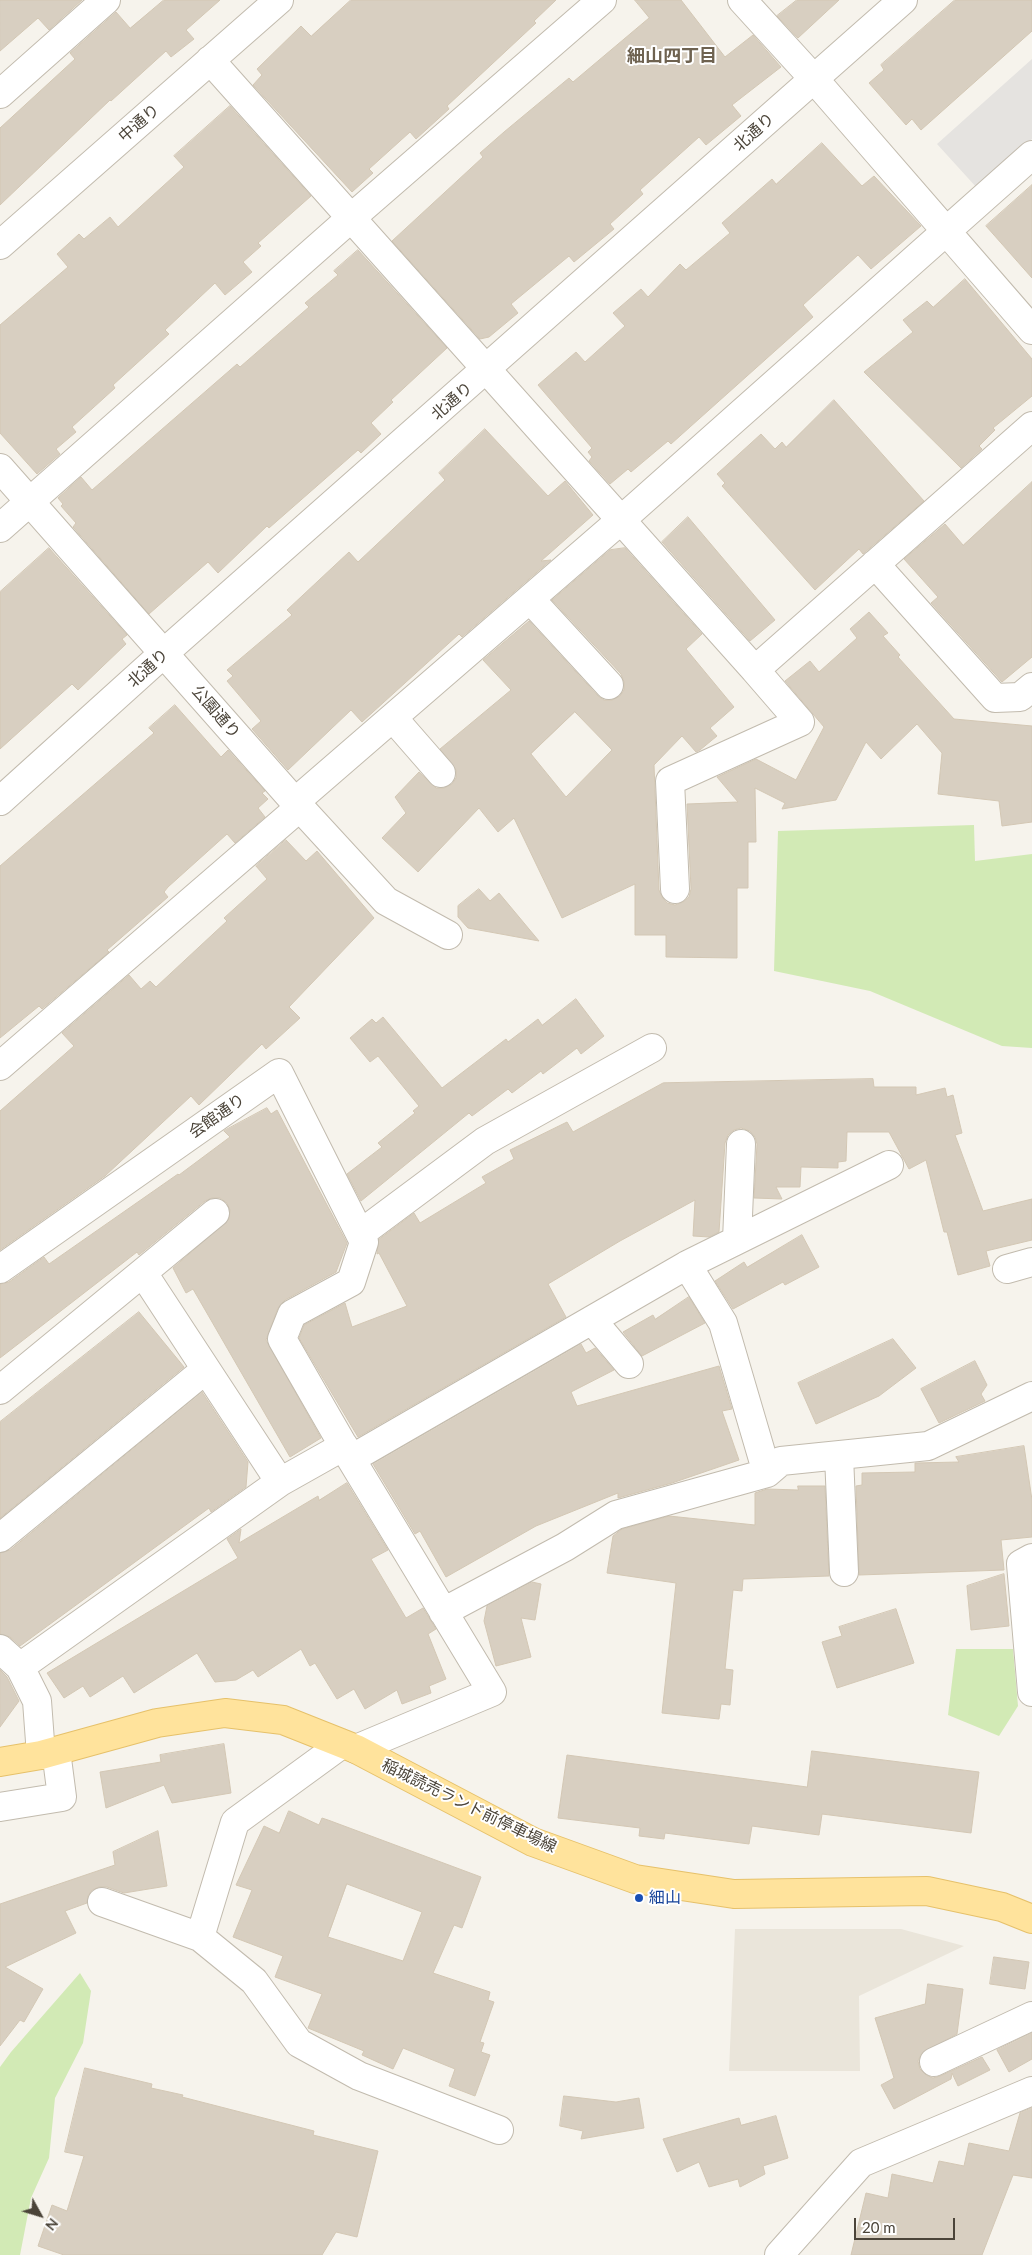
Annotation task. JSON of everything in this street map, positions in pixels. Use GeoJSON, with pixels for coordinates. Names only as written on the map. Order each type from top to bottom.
{"type":"FeatureCollection","features":[{"type":"Feature","properties":{"kind":"main road","name":"稲城読売ランド前停車場線"},"geometry":{"type":"LineString","coordinates":[[0,1762],[49,1753],[157,1723],[225,1713],[283,1720],[349,1747],[533,1842],[635,1879],[734,1894],[927,1891],[1002,1908],[1032,1918]]}},
{"type":"Feature","properties":{"kind":"street"},"geometry":{"type":"LineString","coordinates":[[0,94],[106,0]]}},
{"type":"Feature","properties":{"kind":"street","name":"中通り"},"geometry":{"type":"LineString","coordinates":[[0,245],[278,0]]}},
{"type":"Feature","properties":{"kind":"street"},"geometry":{"type":"LineString","coordinates":[[0,528],[351,218],[602,0]]}},
{"type":"Feature","properties":{"kind":"street"},"geometry":{"type":"LineString","coordinates":[[742,0],[814,79],[1032,330]]}},
{"type":"Feature","properties":{"kind":"street","name":"北通り"},"geometry":{"type":"LineString","coordinates":[[0,801],[164,653],[488,369],[903,0]]}},
{"type":"Feature","properties":{"kind":"street"},"geometry":{"type":"LineString","coordinates":[[210,60],[488,369],[800,722],[670,781],[675,889]]}},
{"type":"Feature","properties":{"kind":"street"},"geometry":{"type":"LineString","coordinates":[[0,1066],[298,805],[393,718],[621,520],[1032,155]]}},
{"type":"Feature","properties":{"kind":"street"},"geometry":{"type":"LineString","coordinates":[[755,670],[1032,426]]}},
{"type":"Feature","properties":{"kind":"street","name":"公園通り"},"geometry":{"type":"LineString","coordinates":[[0,468],[298,805],[386,901],[448,935]]}},
{"type":"Feature","properties":{"kind":"street"},"geometry":{"type":"LineString","coordinates":[[875,564],[995,698],[1020,697],[1032,687]]}},
{"type":"Feature","properties":{"kind":"street"},"geometry":{"type":"LineString","coordinates":[[530,598],[610,686]]}},
{"type":"Feature","properties":{"kind":"street"},"geometry":{"type":"LineString","coordinates":[[393,718],[441,773]]}},
{"type":"Feature","properties":{"kind":"street"},"geometry":{"type":"LineString","coordinates":[[200,1937],[235,1822],[349,1747],[492,1692],[282,1339],[292,1314],[351,1282],[362,1238],[486,1141],[652,1048]]}},
{"type":"Feature","properties":{"kind":"street","name":"会館通り"},"geometry":{"type":"LineString","coordinates":[[0,1269],[278,1073],[362,1238]]}},
{"type":"Feature","properties":{"kind":"street"},"geometry":{"type":"LineString","coordinates":[[737,1240],[741,1144]]}},
{"type":"Feature","properties":{"kind":"street"},"geometry":{"type":"LineString","coordinates":[[20,1667],[280,1482],[348,1452],[592,1320],[687,1265],[889,1165]]}},
{"type":"Feature","properties":{"kind":"street"},"geometry":{"type":"LineString","coordinates":[[0,1390],[215,1212]]}},
{"type":"Feature","properties":{"kind":"street"},"geometry":{"type":"LineString","coordinates":[[687,1265],[723,1323],[767,1473]]}},
{"type":"Feature","properties":{"kind":"street"},"geometry":{"type":"LineString","coordinates":[[143,1273],[280,1482]]}},
{"type":"Feature","properties":{"kind":"street"},"geometry":{"type":"LineString","coordinates":[[592,1320],[629,1364]]}},
{"type":"Feature","properties":{"kind":"street"},"geometry":{"type":"LineString","coordinates":[[0,1538],[205,1370]]}},
{"type":"Feature","properties":{"kind":"street"},"geometry":{"type":"LineString","coordinates":[[443,1612],[565,1547],[616,1515],[767,1473],[781,1461],[928,1446],[1032,1396]]}},
{"type":"Feature","properties":{"kind":"street"},"geometry":{"type":"LineString","coordinates":[[840,1456],[844,1572]]}},
{"type":"Feature","properties":{"kind":"street"},"geometry":{"type":"LineString","coordinates":[[1032,1558],[1021,1564],[1032,1692]]}},
{"type":"Feature","properties":{"kind":"street"},"geometry":{"type":"LineString","coordinates":[[0,1649],[20,1667],[37,1701],[62,1797],[0,1807]]}},
{"type":"Feature","properties":{"kind":"street"},"geometry":{"type":"LineString","coordinates":[[102,1902],[200,1937],[254,1981],[299,2044],[359,2076],[500,2130]]}},
{"type":"Feature","properties":{"kind":"street"},"geometry":{"type":"LineString","coordinates":[[934,2062],[1032,2016]]}},
{"type":"Feature","properties":{"kind":"street"},"geometry":{"type":"LineString","coordinates":[[779,2255],[861,2163],[1032,2091]]}},
{"type":"Feature","properties":{"kind":"shaded area"},"geometry":{"type":"Polygon","coordinates":[[[1032,59],[1032,139],[977,188],[937,144],[1032,59]]]}},
{"type":"Feature","properties":{"kind":"shaded area"},"geometry":{"type":"Polygon","coordinates":[[[735,1929],[901,1929],[964,1946],[859,1996],[860,2071],[729,2071],[735,1929]]]}},
{"type":"Feature","properties":{"kind":"green space"},"geometry":{"type":"Polygon","coordinates":[[[974,825],[975,861],[1032,854],[1032,1048],[1002,1046],[870,991],[774,971],[778,831],[974,825]]]}},
{"type":"Feature","properties":{"kind":"green space"},"geometry":{"type":"Polygon","coordinates":[[[956,1649],[1013,1649],[1018,1706],[999,1736],[948,1715],[956,1649]]]}},
{"type":"Feature","properties":{"kind":"green space"},"geometry":{"type":"Polygon","coordinates":[[[80,1973],[91,1991],[83,2043],[55,2098],[49,2158],[31,2198],[20,2255],[0,2255],[0,2067],[80,1973]]]}},
{"type":"Feature","properties":{"kind":"building"},"geometry":{"type":"Polygon","coordinates":[[[0,0],[82,0],[49,30],[38,18],[0,51],[0,0]]]}},
{"type":"Feature","properties":{"kind":"building"},"geometry":{"type":"Polygon","coordinates":[[[164,0],[220,0],[186,30],[194,39],[171,57],[166,51],[110,100],[0,205],[0,128],[75,59],[70,53],[116,12],[130,28],[164,0]]]}},
{"type":"Feature","properties":{"kind":"building"},"geometry":{"type":"Polygon","coordinates":[[[351,0],[556,0],[534,21],[536,23],[447,106],[449,109],[416,139],[410,132],[369,169],[373,173],[352,192],[253,85],[262,75],[257,69],[301,26],[311,36],[351,0]]]}},
{"type":"Feature","properties":{"kind":"building"},"geometry":{"type":"Polygon","coordinates":[[[635,0],[681,0],[725,57],[753,35],[781,67],[732,105],[741,116],[706,145],[699,137],[640,190],[643,194],[610,224],[614,229],[574,262],[569,256],[511,304],[518,313],[489,337],[480,339],[392,241],[483,157],[480,153],[504,132],[569,78],[573,82],[649,18],[635,0]]]}},
{"type":"Feature","properties":{"kind":"building"},"geometry":{"type":"Polygon","coordinates":[[[797,0],[839,0],[798,38],[777,16],[797,0]]]}},
{"type":"Feature","properties":{"kind":"building"},"geometry":{"type":"Polygon","coordinates":[[[955,0],[1032,0],[1032,31],[921,130],[912,119],[906,125],[869,83],[884,70],[881,65],[955,0]]]}},
{"type":"Feature","properties":{"kind":"building"},"geometry":{"type":"Polygon","coordinates":[[[230,106],[311,196],[258,243],[261,246],[243,262],[252,272],[225,295],[215,283],[165,330],[169,334],[113,385],[115,388],[72,427],[76,432],[56,449],[60,454],[37,474],[0,433],[0,325],[68,267],[57,254],[79,234],[84,239],[110,217],[118,227],[184,167],[174,156],[230,106]]]}},
{"type":"Feature","properties":{"kind":"building"},"geometry":{"type":"Polygon","coordinates":[[[822,143],[862,186],[874,176],[921,226],[871,269],[858,255],[803,305],[813,317],[671,444],[668,441],[631,472],[628,469],[610,484],[589,461],[592,457],[588,452],[592,448],[538,385],[576,352],[585,362],[625,326],[613,313],[641,289],[648,297],[680,264],[686,270],[730,233],[722,223],[772,179],[776,184],[822,143]]]}},
{"type":"Feature","properties":{"kind":"building"},"geometry":{"type":"Polygon","coordinates":[[[1032,185],[1032,278],[986,226],[1032,185]]]}},
{"type":"Feature","properties":{"kind":"building"},"geometry":{"type":"Polygon","coordinates":[[[358,250],[447,348],[391,400],[393,402],[371,423],[381,434],[361,453],[358,450],[269,528],[267,526],[218,573],[208,562],[149,614],[73,527],[76,523],[61,506],[63,504],[58,498],[81,477],[92,490],[237,364],[240,367],[309,307],[305,303],[338,275],[334,271],[358,250]]]}},
{"type":"Feature","properties":{"kind":"building"},"geometry":{"type":"Polygon","coordinates":[[[965,279],[1032,359],[1032,396],[993,428],[995,430],[979,446],[982,449],[961,468],[864,372],[913,332],[903,320],[927,301],[933,307],[965,279]]]}},
{"type":"Feature","properties":{"kind":"building"},"geometry":{"type":"Polygon","coordinates":[[[834,400],[924,501],[863,554],[859,549],[815,590],[722,486],[725,483],[717,474],[761,434],[775,449],[782,442],[786,447],[834,400]]]}},
{"type":"Feature","properties":{"kind":"building"},"geometry":{"type":"Polygon","coordinates":[[[485,429],[548,496],[565,481],[593,515],[541,561],[551,560],[462,637],[459,634],[362,722],[351,710],[288,770],[252,729],[261,721],[227,681],[233,676],[227,670],[292,615],[287,610],[349,552],[358,562],[445,480],[439,473],[485,429]]]}},
{"type":"Feature","properties":{"kind":"building"},"geometry":{"type":"Polygon","coordinates":[[[1032,482],[1032,657],[1002,682],[931,603],[938,597],[904,559],[945,524],[963,545],[1032,482]]]}},
{"type":"Feature","properties":{"kind":"building"},"geometry":{"type":"Polygon","coordinates":[[[688,517],[775,620],[750,641],[662,542],[688,517]]]}},
{"type":"Feature","properties":{"kind":"building"},"geometry":{"type":"Polygon","coordinates":[[[49,548],[127,635],[122,639],[126,644],[78,690],[72,684],[0,749],[0,592],[49,548]]]}},
{"type":"Feature","properties":{"kind":"building"},"geometry":{"type":"Polygon","coordinates":[[[625,548],[702,634],[686,649],[734,707],[710,728],[717,736],[700,750],[696,752],[682,736],[654,765],[659,890],[667,903],[675,905],[683,902],[689,897],[691,889],[687,804],[738,802],[717,777],[756,759],[796,780],[824,727],[785,681],[810,661],[819,672],[857,638],[850,629],[869,612],[888,633],[883,636],[900,655],[898,657],[954,719],[1032,726],[1032,822],[1002,826],[999,801],[938,794],[942,753],[917,724],[881,759],[866,742],[836,800],[782,809],[785,803],[755,788],[756,842],[748,842],[748,888],[737,888],[737,958],[666,957],[666,935],[635,935],[635,884],[562,918],[514,818],[498,832],[479,808],[418,872],[382,838],[406,813],[395,797],[419,772],[436,788],[444,788],[452,784],[456,778],[456,770],[440,749],[511,690],[483,660],[529,621],[598,696],[604,700],[612,700],[620,696],[624,690],[621,674],[552,600],[610,550],[625,548]],[[575,712],[531,754],[566,797],[612,750],[575,712]]]}},
{"type":"Feature","properties":{"kind":"building"},"geometry":{"type":"Polygon","coordinates":[[[175,705],[221,757],[228,750],[265,791],[262,793],[268,799],[258,808],[265,817],[235,843],[227,834],[168,887],[164,892],[168,897],[107,950],[109,952],[42,1009],[39,1006],[0,1038],[0,866],[154,733],[149,728],[175,705]]]}},
{"type":"Feature","properties":{"kind":"building"},"geometry":{"type":"Polygon","coordinates":[[[286,840],[306,861],[317,851],[374,918],[289,1007],[300,1018],[266,1049],[262,1044],[199,1105],[191,1096],[105,1176],[0,1250],[0,1111],[74,1046],[62,1033],[129,975],[141,989],[150,981],[156,987],[227,921],[224,918],[267,879],[256,866],[286,840]]]}},
{"type":"Feature","properties":{"kind":"building"},"geometry":{"type":"Polygon","coordinates":[[[479,889],[490,901],[499,893],[539,941],[468,928],[458,917],[458,906],[479,889]]]}},
{"type":"Feature","properties":{"kind":"building"},"geometry":{"type":"Polygon","coordinates":[[[576,999],[604,1036],[581,1054],[577,1048],[543,1074],[541,1071],[512,1093],[508,1089],[472,1116],[469,1113],[361,1201],[347,1174],[382,1147],[378,1143],[415,1113],[413,1111],[419,1106],[378,1056],[370,1062],[350,1038],[372,1019],[376,1023],[383,1017],[442,1088],[506,1039],[508,1042],[538,1019],[542,1025],[576,999]]]}},
{"type":"Feature","properties":{"kind":"building"},"geometry":{"type":"Polygon","coordinates":[[[873,1079],[874,1087],[916,1087],[916,1095],[945,1088],[947,1097],[953,1095],[962,1133],[955,1135],[983,1211],[1032,1199],[1032,1240],[986,1251],[990,1266],[958,1275],[947,1232],[944,1232],[926,1160],[909,1169],[889,1132],[847,1132],[846,1161],[838,1162],[838,1168],[801,1167],[800,1187],[776,1187],[782,1199],[754,1198],[757,1144],[755,1137],[750,1131],[741,1128],[734,1130],[728,1135],[725,1143],[719,1232],[709,1237],[693,1236],[695,1200],[620,1241],[548,1284],[566,1317],[358,1437],[299,1338],[304,1325],[345,1303],[352,1327],[407,1306],[379,1253],[377,1254],[378,1240],[414,1213],[420,1223],[486,1183],[482,1177],[514,1159],[510,1150],[567,1122],[573,1132],[663,1083],[873,1079]]]}},
{"type":"Feature","properties":{"kind":"building"},"geometry":{"type":"Polygon","coordinates":[[[267,1108],[271,1114],[277,1110],[347,1243],[336,1272],[285,1300],[278,1308],[266,1340],[321,1438],[290,1457],[193,1289],[186,1293],[173,1268],[229,1219],[230,1210],[227,1203],[220,1198],[212,1198],[205,1201],[139,1255],[137,1252],[0,1358],[0,1284],[9,1282],[44,1257],[49,1264],[179,1175],[230,1137],[224,1131],[267,1108]]]}},
{"type":"Feature","properties":{"kind":"building"},"geometry":{"type":"Polygon","coordinates":[[[802,1235],[819,1267],[785,1285],[783,1282],[733,1309],[715,1281],[744,1262],[747,1267],[802,1235]]]}},
{"type":"Feature","properties":{"kind":"building"},"geometry":{"type":"Polygon","coordinates":[[[689,1297],[705,1323],[642,1356],[623,1332],[653,1315],[655,1319],[689,1297]]]}},
{"type":"Feature","properties":{"kind":"building"},"geometry":{"type":"Polygon","coordinates":[[[139,1312],[184,1367],[0,1518],[0,1422],[139,1312]]]}},
{"type":"Feature","properties":{"kind":"building"},"geometry":{"type":"Polygon","coordinates":[[[893,1339],[916,1368],[879,1396],[816,1424],[798,1383],[893,1339]]]}},
{"type":"Feature","properties":{"kind":"building"},"geometry":{"type":"Polygon","coordinates":[[[581,1344],[586,1353],[595,1348],[614,1370],[571,1392],[577,1406],[719,1366],[732,1409],[722,1411],[739,1460],[672,1483],[618,1498],[618,1493],[536,1526],[446,1577],[420,1531],[415,1534],[373,1464],[581,1344]]]}},
{"type":"Feature","properties":{"kind":"building"},"geometry":{"type":"Polygon","coordinates":[[[975,1361],[987,1385],[981,1394],[985,1401],[939,1423],[921,1389],[975,1361]]]}},
{"type":"Feature","properties":{"kind":"building"},"geometry":{"type":"Polygon","coordinates":[[[202,1392],[248,1462],[246,1487],[211,1512],[209,1508],[20,1646],[10,1637],[0,1634],[0,1553],[10,1550],[202,1392]]]}},
{"type":"Feature","properties":{"kind":"building"},"geometry":{"type":"Polygon","coordinates":[[[1024,1446],[1032,1500],[1032,1537],[1001,1540],[1004,1570],[859,1575],[856,1486],[862,1485],[862,1473],[915,1472],[915,1463],[959,1462],[956,1457],[1024,1446]]]}},
{"type":"Feature","properties":{"kind":"building"},"geometry":{"type":"Polygon","coordinates":[[[347,1483],[388,1550],[371,1559],[406,1618],[423,1608],[436,1629],[428,1634],[446,1679],[429,1686],[431,1693],[402,1704],[397,1690],[365,1709],[354,1689],[337,1699],[315,1663],[310,1666],[301,1649],[258,1677],[253,1670],[236,1680],[215,1682],[197,1653],[134,1693],[123,1676],[90,1697],[83,1686],[64,1698],[47,1673],[238,1558],[227,1539],[241,1529],[239,1543],[318,1496],[319,1500],[347,1483]]]}},
{"type":"Feature","properties":{"kind":"building"},"geometry":{"type":"Polygon","coordinates":[[[798,1486],[825,1486],[829,1576],[743,1579],[742,1591],[733,1590],[725,1669],[733,1670],[730,1705],[721,1704],[719,1719],[662,1713],[676,1583],[607,1573],[613,1536],[622,1529],[669,1516],[755,1525],[755,1493],[767,1489],[798,1490],[798,1486]]]}},
{"type":"Feature","properties":{"kind":"building"},"geometry":{"type":"Polygon","coordinates":[[[1004,1574],[1009,1626],[971,1630],[967,1586],[1004,1574]]]}},
{"type":"Feature","properties":{"kind":"building"},"geometry":{"type":"Polygon","coordinates":[[[532,1582],[541,1584],[535,1620],[521,1618],[531,1657],[496,1666],[484,1621],[487,1606],[532,1582]]]}},
{"type":"Feature","properties":{"kind":"building"},"geometry":{"type":"Polygon","coordinates":[[[896,1609],[914,1663],[837,1688],[822,1642],[842,1636],[839,1627],[896,1609]]]}},
{"type":"Feature","properties":{"kind":"building"},"geometry":{"type":"Polygon","coordinates":[[[0,1670],[7,1677],[19,1701],[0,1727],[0,1670]]]}},
{"type":"Feature","properties":{"kind":"building"},"geometry":{"type":"Polygon","coordinates":[[[224,1744],[231,1793],[172,1803],[164,1785],[106,1808],[100,1772],[161,1762],[160,1755],[224,1744]]]}},
{"type":"Feature","properties":{"kind":"building"},"geometry":{"type":"Polygon","coordinates":[[[812,1751],[979,1772],[971,1833],[822,1814],[819,1835],[752,1826],[749,1844],[665,1833],[664,1839],[639,1836],[640,1828],[558,1818],[567,1755],[807,1787],[812,1751]]]}},
{"type":"Feature","properties":{"kind":"building"},"geometry":{"type":"Polygon","coordinates":[[[289,1811],[319,1825],[322,1818],[481,1877],[462,1928],[454,1925],[433,1973],[490,1992],[488,2000],[494,2002],[480,2042],[484,2043],[481,2052],[490,2055],[475,2096],[449,2086],[455,2069],[403,2048],[393,2069],[362,2055],[364,2051],[308,2028],[322,1994],[275,1977],[283,1956],[233,1937],[252,1890],[236,1885],[264,1826],[279,1833],[289,1811]],[[347,1884],[328,1937],[403,1961],[422,1912],[347,1884]]]}},
{"type":"Feature","properties":{"kind":"building"},"geometry":{"type":"Polygon","coordinates":[[[158,1831],[167,1886],[124,1893],[107,1887],[99,1887],[92,1890],[88,1896],[87,1903],[65,1911],[76,1933],[5,1967],[43,1989],[24,2022],[20,2020],[0,2046],[0,1904],[115,1865],[113,1852],[158,1831]]]}},
{"type":"Feature","properties":{"kind":"building"},"geometry":{"type":"Polygon","coordinates":[[[994,1957],[1029,1962],[1025,1989],[990,1984],[994,1957]]]}},
{"type":"Feature","properties":{"kind":"building"},"geometry":{"type":"Polygon","coordinates":[[[928,1984],[963,1989],[957,2034],[922,2053],[918,2061],[920,2069],[926,2075],[933,2078],[982,2057],[990,2070],[958,2086],[952,2073],[951,2079],[894,2109],[881,2085],[894,2078],[875,2018],[925,2004],[928,1984]]]}},
{"type":"Feature","properties":{"kind":"building"},"geometry":{"type":"Polygon","coordinates":[[[1032,2033],[1032,2059],[1009,2072],[997,2050],[1032,2033]]]}},
{"type":"Feature","properties":{"kind":"building"},"geometry":{"type":"Polygon","coordinates":[[[85,2068],[152,2084],[151,2088],[314,2131],[313,2135],[378,2151],[357,2237],[336,2232],[322,2255],[64,2255],[38,2246],[52,2205],[67,2211],[84,2156],[65,2152],[85,2068]]]}},
{"type":"Feature","properties":{"kind":"building"},"geometry":{"type":"Polygon","coordinates":[[[564,2096],[616,2102],[639,2098],[644,2128],[581,2139],[583,2131],[560,2126],[564,2096]]]}},
{"type":"Feature","properties":{"kind":"building"},"geometry":{"type":"Polygon","coordinates":[[[1032,2108],[1032,2178],[1013,2175],[982,2255],[851,2255],[866,2193],[888,2198],[892,2174],[933,2183],[939,2161],[964,2166],[969,2143],[1009,2151],[1020,2113],[1032,2108]]]}},
{"type":"Feature","properties":{"kind":"building"},"geometry":{"type":"Polygon","coordinates":[[[776,2116],[788,2158],[763,2166],[765,2174],[740,2187],[738,2179],[709,2187],[699,2162],[677,2172],[663,2139],[739,2118],[741,2125],[776,2116]]]}},
{"type":"Feature","properties":{"kind":"place","name":"細山"},"geometry":{"type":"Point","coordinates":[639,1898]}},
{"type":"Feature","properties":{"kind":"district","name":"細山四丁目"},"geometry":{"type":"Point","coordinates":[672,56]}}]}
